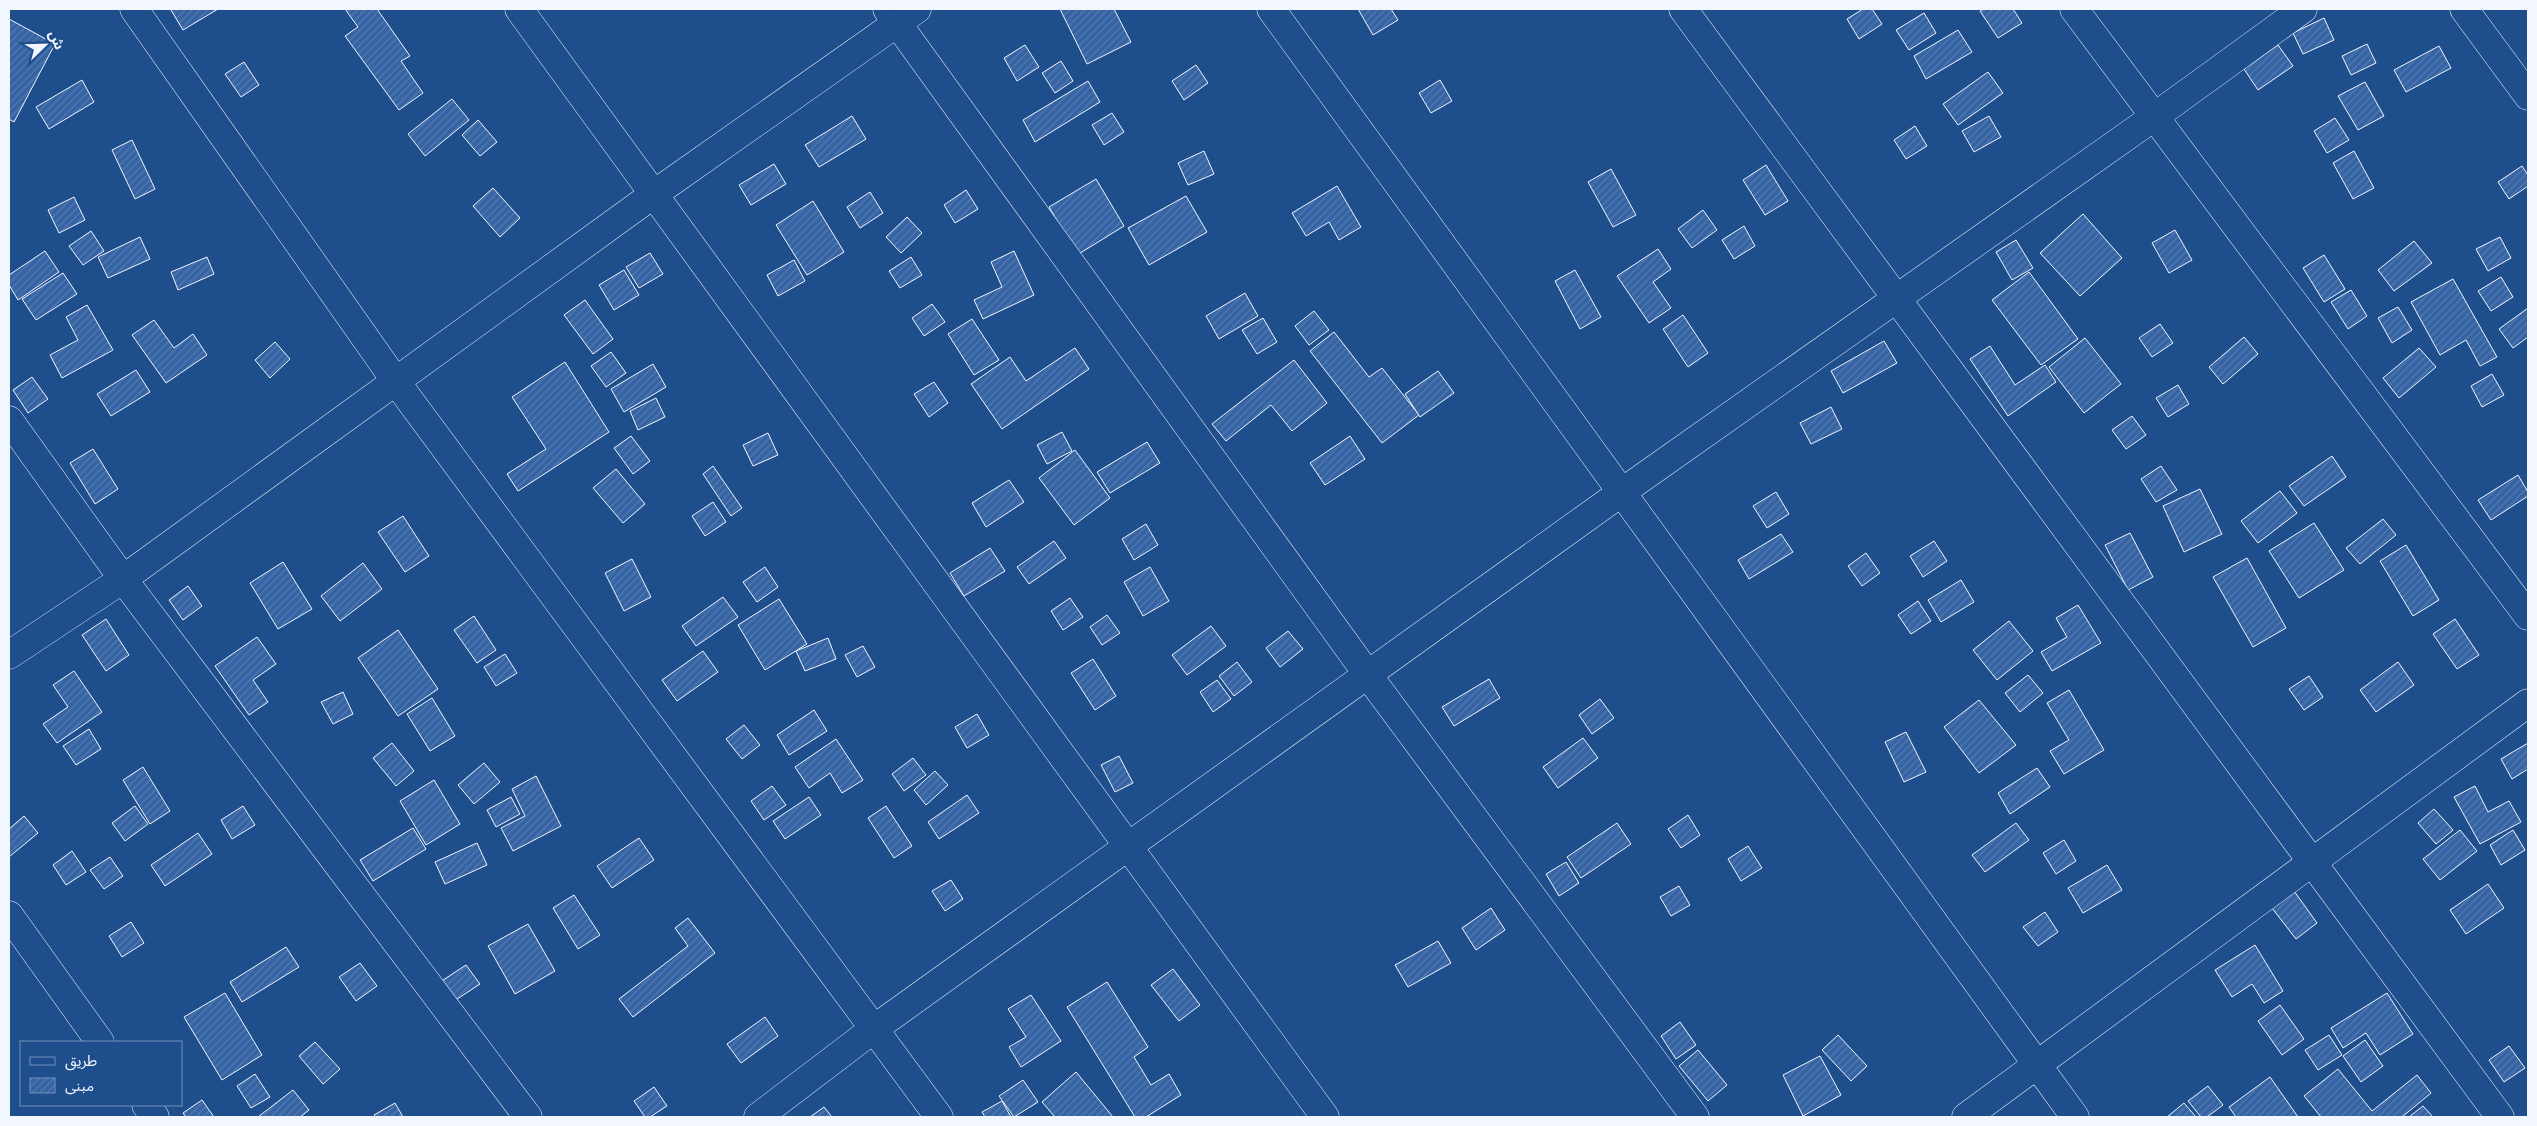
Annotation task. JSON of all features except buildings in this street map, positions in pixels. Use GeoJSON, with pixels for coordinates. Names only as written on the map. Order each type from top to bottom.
{"type":"FeatureCollection","features":[{"type":"Feature","properties":{"kind":"street"},"geometry":{"type":"LineString","coordinates":[[134,9],[396,383],[938,1117]]}},
{"type":"Feature","properties":{"kind":"street"},"geometry":{"type":"LineString","coordinates":[[519,9],[1325,1117]]}},
{"type":"Feature","properties":{"kind":"street"},"geometry":{"type":"LineString","coordinates":[[1271,9],[2075,1117]]}},
{"type":"Feature","properties":{"kind":"street"},"geometry":{"type":"LineString","coordinates":[[1683,9],[2500,1117]]}},
{"type":"Feature","properties":{"kind":"street"},"geometry":{"type":"LineString","coordinates":[[2074,9],[2528,616]]}},
{"type":"Feature","properties":{"kind":"street"},"geometry":{"type":"LineString","coordinates":[[758,1117],[874,1028],[1622,492],[2304,9]]}},
{"type":"Feature","properties":{"kind":"street"},"geometry":{"type":"LineString","coordinates":[[2464,9],[2528,96]]}},
{"type":"Feature","properties":{"kind":"street"},"geometry":{"type":"LineString","coordinates":[[9,654],[123,580],[901,14],[1368,674],[1695,1117]]}},
{"type":"Feature","properties":{"kind":"street"},"geometry":{"type":"LineString","coordinates":[[9,420],[123,580],[528,1117]]}},
{"type":"Feature","properties":{"kind":"street"},"geometry":{"type":"LineString","coordinates":[[1966,1117],[2528,703]]}},
{"type":"Feature","properties":{"kind":"street"},"geometry":{"type":"LineString","coordinates":[[9,915],[99,1041]]}},
{"type":"Feature","properties":{"kind":"street"},"geometry":{"type":"LineString","coordinates":[[147,1106],[154,1117]]}}]}
